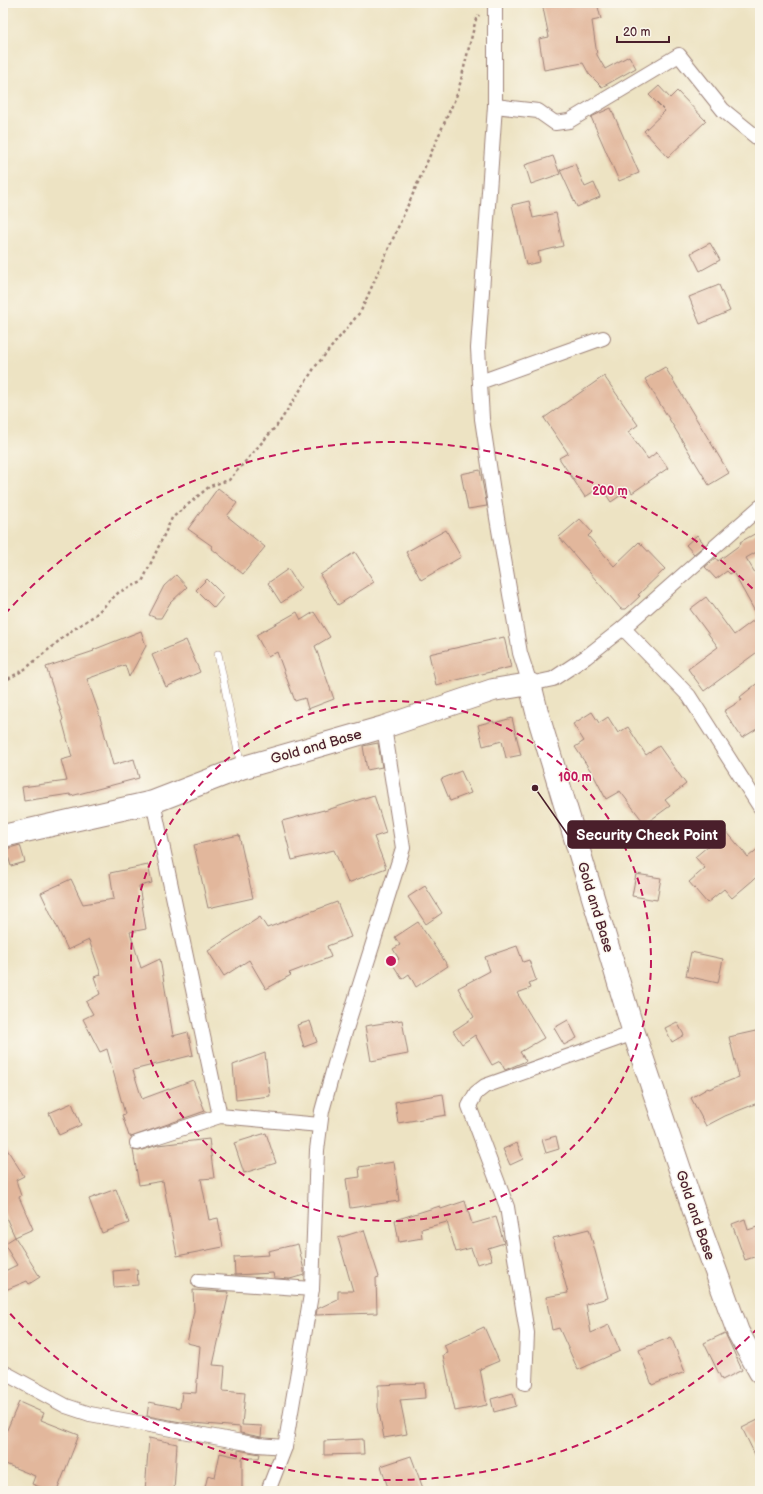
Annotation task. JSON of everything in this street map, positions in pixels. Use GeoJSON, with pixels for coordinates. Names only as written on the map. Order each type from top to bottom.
{"type":"FeatureCollection","features":[{"type":"Feature","properties":{"kind":"main road","name":"Gold and Base"},"geometry":{"type":"LineString","coordinates":[[3,836],[153,802],[241,768],[384,727],[493,690],[530,684],[536,712],[634,1033],[695,1214],[730,1312],[738,1332],[760,1372]]}},
{"type":"Feature","properties":{"kind":"street"},"geometry":{"type":"LineString","coordinates":[[495,3],[495,106],[478,348],[482,420],[497,518],[520,652],[530,684],[553,679],[623,628],[760,507]]}},
{"type":"Feature","properties":{"kind":"street"},"geometry":{"type":"LineString","coordinates":[[495,106],[538,112],[555,123],[568,121],[679,55],[723,110],[760,140]]}},
{"type":"Feature","properties":{"kind":"street"},"geometry":{"type":"LineString","coordinates":[[480,382],[603,338]]}},
{"type":"Feature","properties":{"kind":"street"},"geometry":{"type":"LineString","coordinates":[[623,628],[689,696],[760,807]]}},
{"type":"Feature","properties":{"kind":"street"},"geometry":{"type":"LineString","coordinates":[[268,1491],[285,1447],[312,1289],[317,1150],[322,1111],[335,1064],[403,848],[384,727]]}},
{"type":"Feature","properties":{"kind":"street"},"geometry":{"type":"LineString","coordinates":[[153,802],[220,1116]]}},
{"type":"Feature","properties":{"kind":"street"},"geometry":{"type":"LineString","coordinates":[[525,1383],[527,1333],[507,1207],[469,1106],[476,1094],[485,1086],[634,1033]]}},
{"type":"Feature","properties":{"kind":"street"},"geometry":{"type":"LineString","coordinates":[[137,1143],[220,1116],[320,1125]]}},
{"type":"Feature","properties":{"kind":"street"},"geometry":{"type":"LineString","coordinates":[[198,1281],[312,1289]]}},
{"type":"Feature","properties":{"kind":"street"},"geometry":{"type":"LineString","coordinates":[[3,1372],[66,1406],[90,1414],[258,1445],[285,1447]]}},
{"type":"Feature","properties":{"kind":"lane"},"geometry":{"type":"LineString","coordinates":[[218,654],[241,768]]}},
{"type":"Feature","properties":{"kind":"path"},"geometry":{"type":"LineString","coordinates":[[3,682],[25,669],[71,631],[94,616],[119,592],[142,582],[172,518],[210,486],[229,480],[279,423],[314,367],[361,311],[458,92],[476,19],[480,14]]}},
{"type":"Feature","properties":{"kind":"building"},"geometry":{"type":"Polygon","coordinates":[[[542,3],[597,3],[601,19],[592,21],[597,55],[605,69],[629,56],[636,68],[602,87],[589,74],[583,63],[544,70],[539,39],[549,37],[542,3]]]}},
{"type":"Feature","properties":{"kind":"building"},"geometry":{"type":"Polygon","coordinates":[[[659,86],[670,98],[677,91],[706,121],[668,157],[644,131],[665,111],[649,95],[659,86]]]}},
{"type":"Feature","properties":{"kind":"building"},"geometry":{"type":"Polygon","coordinates":[[[611,108],[639,173],[619,181],[591,117],[611,108]]]}},
{"type":"Feature","properties":{"kind":"building"},"geometry":{"type":"Polygon","coordinates":[[[553,156],[560,174],[531,184],[525,165],[553,156]]]}},
{"type":"Feature","properties":{"kind":"building"},"geometry":{"type":"Polygon","coordinates":[[[575,164],[585,187],[594,183],[600,197],[577,207],[560,170],[575,164]]]}},
{"type":"Feature","properties":{"kind":"building"},"geometry":{"type":"Polygon","coordinates":[[[529,201],[533,218],[556,213],[563,246],[538,252],[540,262],[526,265],[512,205],[529,201]]]}},
{"type":"Feature","properties":{"kind":"building"},"geometry":{"type":"Polygon","coordinates":[[[710,243],[720,260],[700,271],[691,253],[710,243]]]}},
{"type":"Feature","properties":{"kind":"building"},"geometry":{"type":"Polygon","coordinates":[[[719,285],[730,311],[700,324],[689,297],[719,285]]]}},
{"type":"Feature","properties":{"kind":"building"},"geometry":{"type":"Polygon","coordinates":[[[665,367],[729,473],[709,485],[645,379],[665,367]]]}},
{"type":"Feature","properties":{"kind":"building"},"geometry":{"type":"Polygon","coordinates":[[[604,376],[638,425],[628,432],[648,459],[657,452],[668,468],[632,493],[630,489],[611,502],[601,487],[585,497],[559,458],[568,453],[544,418],[604,376]]]}},
{"type":"Feature","properties":{"kind":"building"},"geometry":{"type":"Polygon","coordinates":[[[480,470],[487,506],[468,509],[461,474],[480,470]]]}},
{"type":"Feature","properties":{"kind":"building"},"geometry":{"type":"Polygon","coordinates":[[[218,488],[237,503],[227,516],[265,547],[243,574],[211,548],[212,546],[188,529],[218,488]]]}},
{"type":"Feature","properties":{"kind":"building"},"geometry":{"type":"Polygon","coordinates":[[[580,519],[592,532],[588,536],[614,566],[639,542],[665,569],[626,609],[621,609],[559,537],[580,519]]]}},
{"type":"Feature","properties":{"kind":"building"},"geometry":{"type":"Polygon","coordinates":[[[446,530],[461,557],[421,580],[406,552],[446,530]]]}},
{"type":"Feature","properties":{"kind":"building"},"geometry":{"type":"Polygon","coordinates":[[[760,531],[760,550],[746,558],[760,581],[760,650],[704,691],[688,669],[718,647],[690,609],[706,597],[734,635],[758,617],[733,572],[730,574],[727,571],[716,579],[705,567],[716,558],[718,561],[741,544],[740,542],[760,531]]]}},
{"type":"Feature","properties":{"kind":"building"},"geometry":{"type":"Polygon","coordinates":[[[697,535],[705,545],[694,554],[686,545],[697,535]]]}},
{"type":"Feature","properties":{"kind":"building"},"geometry":{"type":"Polygon","coordinates":[[[355,552],[374,582],[338,605],[320,575],[355,552]]]}},
{"type":"Feature","properties":{"kind":"building"},"geometry":{"type":"Polygon","coordinates":[[[288,569],[301,589],[281,603],[268,583],[288,569]]]}},
{"type":"Feature","properties":{"kind":"building"},"geometry":{"type":"Polygon","coordinates":[[[176,575],[187,587],[170,603],[161,618],[156,618],[149,615],[164,586],[176,575]]]}},
{"type":"Feature","properties":{"kind":"building"},"geometry":{"type":"Polygon","coordinates":[[[207,579],[224,596],[214,608],[196,590],[207,579]]]}},
{"type":"Feature","properties":{"kind":"building"},"geometry":{"type":"Polygon","coordinates":[[[297,612],[301,620],[314,612],[330,637],[315,646],[334,699],[308,709],[305,698],[295,701],[277,652],[268,657],[256,635],[297,612]]]}},
{"type":"Feature","properties":{"kind":"building"},"geometry":{"type":"Polygon","coordinates":[[[141,631],[146,646],[129,677],[125,665],[87,679],[98,710],[113,765],[134,759],[139,778],[71,796],[70,794],[24,801],[22,787],[67,781],[61,760],[72,757],[62,720],[63,719],[46,667],[94,651],[93,650],[141,631]]]}},
{"type":"Feature","properties":{"kind":"building"},"geometry":{"type":"Polygon","coordinates":[[[504,637],[511,667],[436,685],[429,654],[504,637]]]}},
{"type":"Feature","properties":{"kind":"building"},"geometry":{"type":"Polygon","coordinates":[[[186,640],[200,672],[166,687],[152,655],[186,640]]]}},
{"type":"Feature","properties":{"kind":"building"},"geometry":{"type":"Polygon","coordinates":[[[760,681],[760,727],[742,738],[724,711],[742,700],[740,697],[760,681]]]}},
{"type":"Feature","properties":{"kind":"building"},"geometry":{"type":"Polygon","coordinates":[[[592,712],[599,723],[608,717],[618,733],[628,727],[646,755],[659,746],[686,784],[665,800],[670,806],[645,824],[620,791],[606,799],[594,776],[575,747],[584,741],[573,724],[592,712]]]}},
{"type":"Feature","properties":{"kind":"building"},"geometry":{"type":"Polygon","coordinates":[[[512,718],[521,755],[506,758],[502,741],[483,746],[478,725],[493,721],[494,723],[512,718]]]}},
{"type":"Feature","properties":{"kind":"building"},"geometry":{"type":"Polygon","coordinates":[[[378,743],[382,767],[367,770],[363,746],[378,743]]]}},
{"type":"Feature","properties":{"kind":"building"},"geometry":{"type":"Polygon","coordinates":[[[461,771],[471,793],[450,801],[441,779],[461,771]]]}},
{"type":"Feature","properties":{"kind":"building"},"geometry":{"type":"Polygon","coordinates":[[[374,795],[386,833],[374,837],[386,868],[348,883],[334,850],[292,860],[282,821],[324,811],[374,795]]]}},
{"type":"Feature","properties":{"kind":"building"},"geometry":{"type":"Polygon","coordinates":[[[726,831],[748,857],[760,847],[760,874],[732,898],[724,889],[707,903],[689,882],[705,868],[695,857],[726,831]]]}},
{"type":"Feature","properties":{"kind":"building"},"geometry":{"type":"Polygon","coordinates":[[[239,835],[253,898],[208,908],[194,845],[239,835]]]}},
{"type":"Feature","properties":{"kind":"building"},"geometry":{"type":"Polygon","coordinates":[[[20,845],[25,862],[11,866],[6,849],[20,845]]]}},
{"type":"Feature","properties":{"kind":"building"},"geometry":{"type":"Polygon","coordinates":[[[148,865],[152,883],[139,886],[146,929],[130,932],[141,968],[160,959],[173,1036],[188,1032],[193,1055],[133,1070],[142,1099],[193,1080],[205,1111],[131,1137],[129,1136],[122,1115],[125,1114],[107,1049],[100,1052],[83,1019],[93,1014],[86,1002],[100,994],[94,977],[101,975],[89,940],[68,950],[41,893],[71,879],[83,904],[114,899],[110,873],[148,865]]]}},
{"type":"Feature","properties":{"kind":"building"},"geometry":{"type":"Polygon","coordinates":[[[636,874],[661,878],[657,900],[632,896],[636,874]]]}},
{"type":"Feature","properties":{"kind":"building"},"geometry":{"type":"Polygon","coordinates":[[[425,886],[442,913],[426,924],[408,897],[425,886]]]}},
{"type":"Feature","properties":{"kind":"building"},"geometry":{"type":"Polygon","coordinates":[[[337,902],[351,937],[327,946],[331,957],[289,973],[291,975],[266,989],[249,960],[224,976],[208,951],[260,917],[267,928],[337,902]]]}},
{"type":"Feature","properties":{"kind":"building"},"geometry":{"type":"Polygon","coordinates":[[[418,922],[448,966],[416,987],[409,974],[402,979],[392,963],[399,959],[393,949],[400,945],[395,937],[418,922]]]}},
{"type":"Feature","properties":{"kind":"building"},"geometry":{"type":"Polygon","coordinates":[[[517,946],[523,962],[529,960],[536,980],[529,983],[531,988],[517,993],[544,1038],[520,1052],[526,1061],[505,1070],[500,1061],[492,1065],[475,1035],[462,1044],[453,1031],[474,1017],[458,988],[490,971],[485,957],[517,946]]]}},
{"type":"Feature","properties":{"kind":"building"},"geometry":{"type":"Polygon","coordinates":[[[691,952],[723,959],[718,983],[686,976],[691,952]]]}},
{"type":"Feature","properties":{"kind":"building"},"geometry":{"type":"Polygon","coordinates":[[[402,1020],[408,1054],[371,1061],[365,1026],[402,1020]]]}},
{"type":"Feature","properties":{"kind":"building"},"geometry":{"type":"Polygon","coordinates":[[[568,1020],[577,1038],[564,1045],[554,1028],[568,1020]]]}},
{"type":"Feature","properties":{"kind":"building"},"geometry":{"type":"Polygon","coordinates":[[[310,1021],[317,1042],[304,1047],[297,1025],[310,1021]]]}},
{"type":"Feature","properties":{"kind":"building"},"geometry":{"type":"Polygon","coordinates":[[[677,1022],[684,1035],[672,1042],[665,1028],[677,1022]]]}},
{"type":"Feature","properties":{"kind":"building"},"geometry":{"type":"Polygon","coordinates":[[[760,1030],[760,1102],[725,1116],[706,1126],[691,1098],[708,1088],[709,1089],[739,1077],[729,1037],[760,1030]]]}},
{"type":"Feature","properties":{"kind":"building"},"geometry":{"type":"Polygon","coordinates":[[[265,1053],[270,1096],[236,1100],[233,1065],[265,1053]]]}},
{"type":"Feature","properties":{"kind":"building"},"geometry":{"type":"Polygon","coordinates":[[[443,1094],[446,1115],[398,1123],[395,1102],[443,1094]]]}},
{"type":"Feature","properties":{"kind":"building"},"geometry":{"type":"Polygon","coordinates":[[[72,1103],[81,1125],[59,1135],[49,1113],[72,1103]]]}},
{"type":"Feature","properties":{"kind":"building"},"geometry":{"type":"Polygon","coordinates":[[[266,1133],[276,1163],[244,1173],[234,1143],[266,1133]]]}},
{"type":"Feature","properties":{"kind":"building"},"geometry":{"type":"Polygon","coordinates":[[[556,1136],[559,1149],[546,1153],[542,1140],[556,1136]]]}},
{"type":"Feature","properties":{"kind":"building"},"geometry":{"type":"Polygon","coordinates":[[[209,1139],[214,1178],[201,1179],[209,1220],[218,1218],[223,1247],[177,1256],[163,1181],[139,1185],[133,1150],[139,1151],[158,1145],[209,1139]]]}},
{"type":"Feature","properties":{"kind":"building"},"geometry":{"type":"Polygon","coordinates":[[[3,1143],[24,1176],[16,1180],[21,1196],[19,1197],[33,1229],[15,1237],[3,1211],[3,1143]]]}},
{"type":"Feature","properties":{"kind":"building"},"geometry":{"type":"Polygon","coordinates":[[[517,1143],[523,1159],[510,1165],[503,1149],[517,1143]]]}},
{"type":"Feature","properties":{"kind":"building"},"geometry":{"type":"Polygon","coordinates":[[[394,1162],[399,1201],[350,1208],[346,1179],[360,1177],[359,1167],[394,1162]]]}},
{"type":"Feature","properties":{"kind":"building"},"geometry":{"type":"Polygon","coordinates":[[[116,1189],[129,1223],[102,1233],[89,1199],[116,1189]]]}},
{"type":"Feature","properties":{"kind":"building"},"geometry":{"type":"Polygon","coordinates":[[[465,1201],[472,1224],[496,1217],[504,1243],[488,1248],[492,1260],[477,1264],[471,1248],[456,1252],[447,1222],[421,1229],[422,1238],[399,1242],[395,1220],[440,1206],[441,1209],[465,1201]]]}},
{"type":"Feature","properties":{"kind":"building"},"geometry":{"type":"Polygon","coordinates":[[[745,1219],[748,1230],[760,1226],[760,1255],[745,1260],[732,1224],[745,1219]]]}},
{"type":"Feature","properties":{"kind":"building"},"geometry":{"type":"Polygon","coordinates":[[[589,1229],[608,1298],[586,1304],[591,1333],[609,1325],[620,1351],[578,1370],[559,1328],[552,1330],[546,1297],[568,1293],[553,1238],[589,1229]]]}},
{"type":"Feature","properties":{"kind":"building"},"geometry":{"type":"Polygon","coordinates":[[[364,1230],[379,1277],[376,1278],[377,1313],[316,1315],[317,1309],[338,1299],[338,1291],[353,1291],[338,1238],[364,1230]]]}},
{"type":"Feature","properties":{"kind":"building"},"geometry":{"type":"Polygon","coordinates":[[[15,1237],[40,1277],[29,1284],[27,1281],[3,1291],[3,1272],[17,1265],[4,1244],[15,1237]]]}},
{"type":"Feature","properties":{"kind":"building"},"geometry":{"type":"Polygon","coordinates":[[[298,1244],[304,1275],[290,1279],[274,1278],[273,1273],[235,1275],[234,1257],[269,1255],[268,1251],[298,1244]]]}},
{"type":"Feature","properties":{"kind":"building"},"geometry":{"type":"Polygon","coordinates":[[[137,1269],[138,1285],[114,1287],[113,1271],[137,1269]]]}},
{"type":"Feature","properties":{"kind":"building"},"geometry":{"type":"Polygon","coordinates":[[[193,1290],[229,1292],[213,1365],[225,1366],[223,1391],[245,1393],[242,1425],[262,1426],[261,1437],[240,1433],[240,1427],[181,1422],[147,1416],[149,1402],[180,1408],[182,1392],[196,1393],[200,1346],[187,1343],[194,1311],[193,1290]]]}},
{"type":"Feature","properties":{"kind":"building"},"geometry":{"type":"Polygon","coordinates":[[[484,1327],[499,1361],[480,1369],[487,1405],[455,1411],[443,1355],[448,1353],[444,1345],[484,1327]]]}},
{"type":"Feature","properties":{"kind":"building"},"geometry":{"type":"Polygon","coordinates":[[[725,1333],[742,1370],[722,1380],[704,1343],[725,1333]]]}},
{"type":"Feature","properties":{"kind":"building"},"geometry":{"type":"Polygon","coordinates":[[[671,1337],[685,1372],[652,1385],[639,1350],[671,1337]]]}},
{"type":"Feature","properties":{"kind":"building"},"geometry":{"type":"Polygon","coordinates":[[[424,1383],[425,1398],[400,1400],[407,1434],[384,1438],[378,1407],[378,1385],[424,1383]]]}},
{"type":"Feature","properties":{"kind":"building"},"geometry":{"type":"Polygon","coordinates":[[[513,1393],[516,1406],[494,1412],[491,1399],[513,1393]]]}},
{"type":"Feature","properties":{"kind":"building"},"geometry":{"type":"Polygon","coordinates":[[[19,1402],[44,1413],[41,1420],[79,1435],[57,1491],[50,1491],[32,1484],[35,1476],[3,1463],[3,1439],[19,1402]]]}},
{"type":"Feature","properties":{"kind":"building"},"geometry":{"type":"Polygon","coordinates":[[[760,1419],[760,1465],[742,1428],[760,1419]]]}},
{"type":"Feature","properties":{"kind":"building"},"geometry":{"type":"Polygon","coordinates":[[[149,1438],[177,1444],[174,1491],[145,1491],[149,1438]]]}},
{"type":"Feature","properties":{"kind":"building"},"geometry":{"type":"Polygon","coordinates":[[[363,1439],[364,1454],[324,1455],[324,1441],[363,1439]]]}},
{"type":"Feature","properties":{"kind":"building"},"geometry":{"type":"Polygon","coordinates":[[[238,1450],[260,1454],[259,1458],[242,1458],[242,1491],[204,1491],[208,1475],[215,1477],[220,1453],[238,1457],[238,1450]]]}},
{"type":"Feature","properties":{"kind":"building"},"geometry":{"type":"Polygon","coordinates":[[[411,1456],[424,1491],[389,1491],[381,1466],[411,1456]]]}},
{"type":"Feature","properties":{"kind":"place","name":"Security Check Point"},"geometry":{"type":"Point","coordinates":[535,788]}}]}
